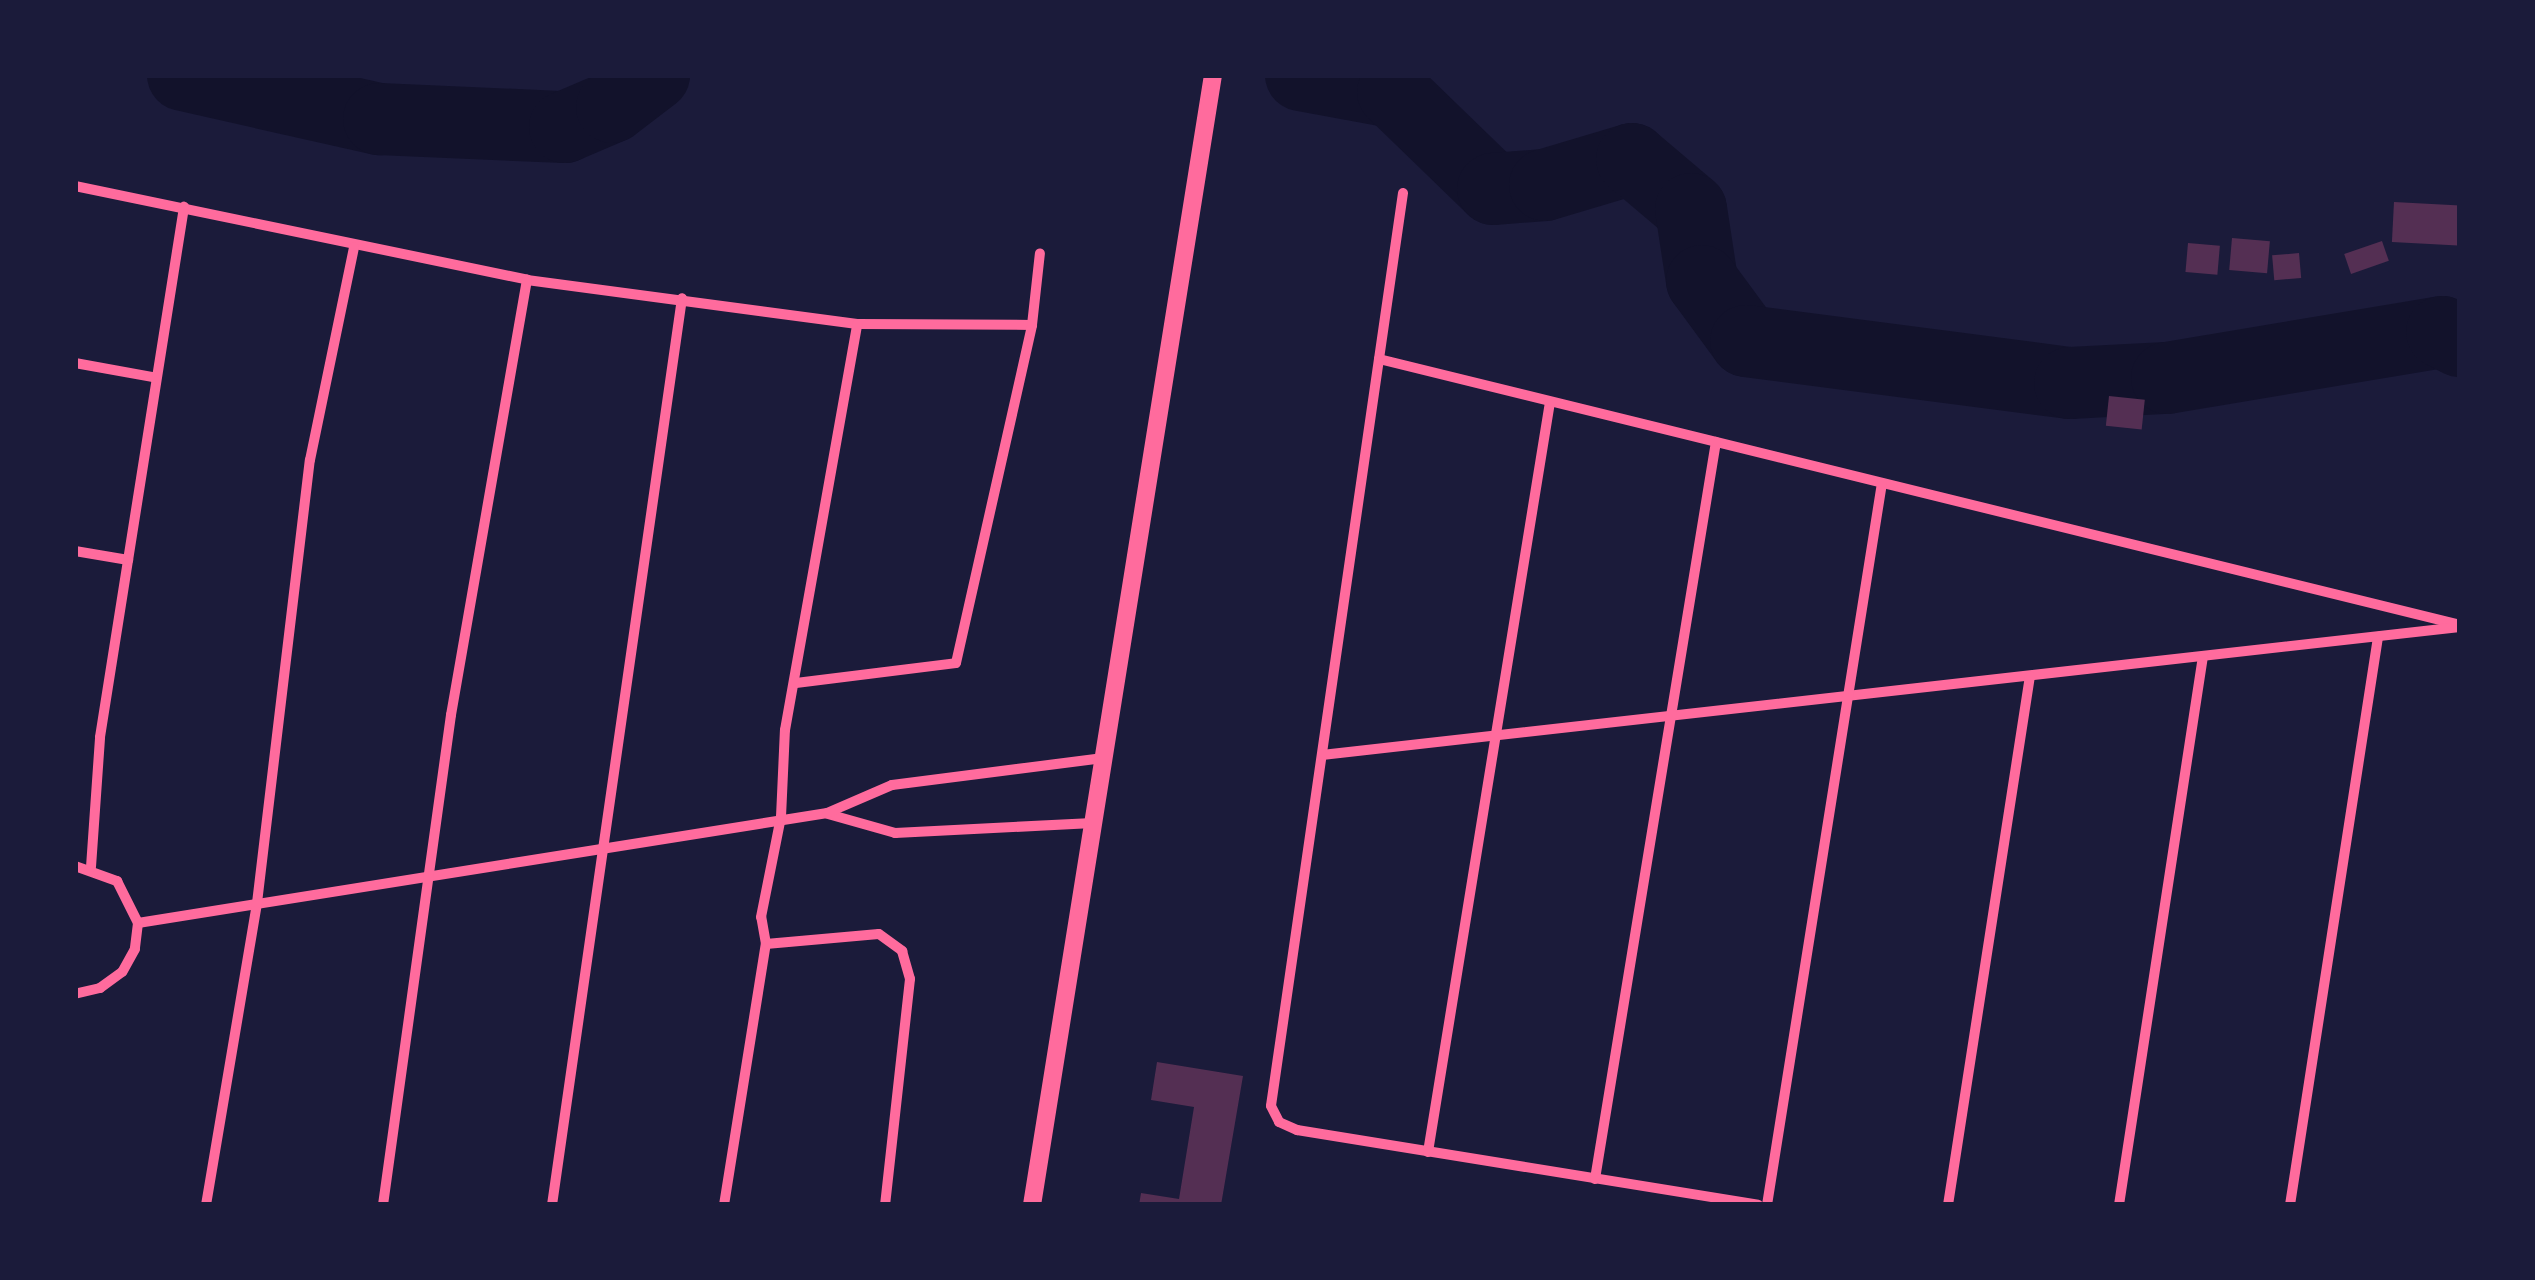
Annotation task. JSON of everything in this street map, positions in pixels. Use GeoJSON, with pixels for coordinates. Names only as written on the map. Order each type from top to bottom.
{"type":"FeatureCollection","features":[{"type":"Feature","properties":{"kind":"street"},"geometry":{"type":"LineString","coordinates":[[1032,1205],[1212,75]]}},
{"type":"Feature","properties":{"kind":"street"},"geometry":{"type":"LineString","coordinates":[[75,186],[527,280],[857,324],[1032,325]]}},
{"type":"Feature","properties":{"kind":"street"},"geometry":{"type":"LineString","coordinates":[[1403,193],[1271,1106],[1279,1122],[1297,1130],[1758,1205]]}},
{"type":"Feature","properties":{"kind":"street"},"geometry":{"type":"LineString","coordinates":[[91,868],[100,738],[152,377],[184,207]]}},
{"type":"Feature","properties":{"kind":"street"},"geometry":{"type":"LineString","coordinates":[[206,1205],[258,904],[310,460],[354,247]]}},
{"type":"Feature","properties":{"kind":"street"},"geometry":{"type":"LineString","coordinates":[[796,682],[956,663],[1032,325],[1040,252]]}},
{"type":"Feature","properties":{"kind":"street"},"geometry":{"type":"LineString","coordinates":[[382,1205],[432,881],[450,715],[527,280]]}},
{"type":"Feature","properties":{"kind":"street"},"geometry":{"type":"LineString","coordinates":[[552,1205],[682,298]]}},
{"type":"Feature","properties":{"kind":"street"},"geometry":{"type":"LineString","coordinates":[[724,1205],[766,944],[762,918],[780,818],[785,730],[857,324]]}},
{"type":"Feature","properties":{"kind":"street"},"geometry":{"type":"LineString","coordinates":[[1379,359],[2460,626]]}},
{"type":"Feature","properties":{"kind":"street"},"geometry":{"type":"LineString","coordinates":[[75,363],[152,377]]}},
{"type":"Feature","properties":{"kind":"street"},"geometry":{"type":"LineString","coordinates":[[1428,1152],[1550,402]]}},
{"type":"Feature","properties":{"kind":"street"},"geometry":{"type":"LineString","coordinates":[[1595,1179],[1716,442]]}},
{"type":"Feature","properties":{"kind":"street"},"geometry":{"type":"LineString","coordinates":[[1768,1205],[1882,483]]}},
{"type":"Feature","properties":{"kind":"street"},"geometry":{"type":"LineString","coordinates":[[75,551],[128,560]]}},
{"type":"Feature","properties":{"kind":"street"},"geometry":{"type":"LineString","coordinates":[[1322,755],[2460,626]]}},
{"type":"Feature","properties":{"kind":"street"},"geometry":{"type":"LineString","coordinates":[[2290,1205],[2378,637]]}},
{"type":"Feature","properties":{"kind":"street"},"geometry":{"type":"LineString","coordinates":[[2119,1205],[2204,656]]}},
{"type":"Feature","properties":{"kind":"street"},"geometry":{"type":"LineString","coordinates":[[1948,1205],[2030,676]]}},
{"type":"Feature","properties":{"kind":"street"},"geometry":{"type":"LineString","coordinates":[[138,923],[432,881],[606,845],[827,813],[892,785],[1104,758]]}},
{"type":"Feature","properties":{"kind":"street"},"geometry":{"type":"LineString","coordinates":[[827,813],[895,832],[1093,823]]}},
{"type":"Feature","properties":{"kind":"street"},"geometry":{"type":"LineString","coordinates":[[75,866],[91,868],[122,887],[138,923],[135,949],[122,972],[100,988],[75,994]]}},
{"type":"Feature","properties":{"kind":"street"},"geometry":{"type":"LineString","coordinates":[[766,944],[879,934],[902,950],[910,980],[885,1205]]}},
{"type":"Feature","properties":{"kind":"building"},"geometry":{"type":"Polygon","coordinates":[[[2394,202],[2460,205],[2458,245],[2392,242],[2394,202]]]}},
{"type":"Feature","properties":{"kind":"building"},"geometry":{"type":"Polygon","coordinates":[[[2232,238],[2270,241],[2267,273],[2229,270],[2232,238]]]}},
{"type":"Feature","properties":{"kind":"building"},"geometry":{"type":"Polygon","coordinates":[[[2382,241],[2389,261],[2351,274],[2344,254],[2382,241]]]}},
{"type":"Feature","properties":{"kind":"building"},"geometry":{"type":"Polygon","coordinates":[[[2188,243],[2220,246],[2217,275],[2185,272],[2188,243]]]}},
{"type":"Feature","properties":{"kind":"building"},"geometry":{"type":"Polygon","coordinates":[[[2299,253],[2301,278],[2274,280],[2272,255],[2299,253]]]}},
{"type":"Feature","properties":{"kind":"building"},"geometry":{"type":"Polygon","coordinates":[[[2109,396],[2145,400],[2142,430],[2106,426],[2109,396]]]}},
{"type":"Feature","properties":{"kind":"building"},"geometry":{"type":"Polygon","coordinates":[[[1157,1062],[1243,1076],[1221,1205],[1139,1205],[1141,1193],[1179,1199],[1194,1107],[1151,1100],[1157,1062]]]}},
{"type":"Feature","properties":{"kind":"waterway"},"geometry":{"type":"LineString","coordinates":[[183,75],[379,119],[565,127],[612,107],[654,75]]}},
{"type":"Feature","properties":{"kind":"waterway"},"geometry":{"type":"LineString","coordinates":[[1301,75],[1393,92],[1493,189],[1545,185],[1632,159],[1691,209],[1702,281],[1746,341],[2070,383],[2167,378],[2442,332],[2460,341]]}}]}
